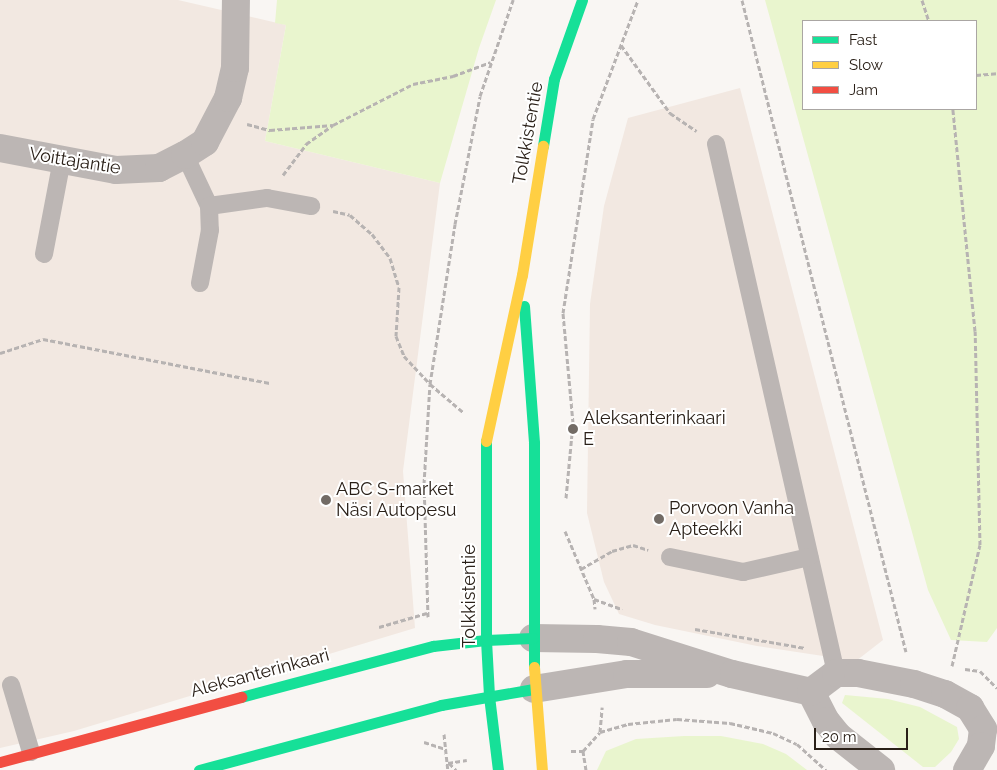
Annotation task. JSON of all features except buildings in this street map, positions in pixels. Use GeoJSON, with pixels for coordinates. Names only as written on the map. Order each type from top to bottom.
{"type":"FeatureCollection","features":[{"type":"Feature","properties":{"kind":"street","name":"Voittajantie"},"geometry":{"type":"LineString","coordinates":[[0,148],[116,170],[159,168],[185,155],[205,142],[228,98],[234,68],[236,0]]}},
{"type":"Feature","properties":{"kind":"street","name":"Tolkkistentie"},"geometry":{"type":"LineString","coordinates":[[498,770],[489,696],[486,640],[486,441],[522,275],[554,79],[582,0]]}},
{"type":"Feature","properties":{"kind":"street","name":"Tolkkistentie"},"geometry":{"type":"LineString","coordinates":[[522,275],[534,443],[532,638],[534,689],[542,770]]}},
{"type":"Feature","properties":{"kind":"street"},"geometry":{"type":"LineString","coordinates":[[532,638],[597,638],[631,642],[732,674],[811,692],[826,721],[838,736],[881,770]]}},
{"type":"Feature","properties":{"kind":"street","name":"Aleksanterinkaari"},"geometry":{"type":"LineString","coordinates":[[0,762],[31,752],[432,646],[486,640],[532,638]]}},
{"type":"Feature","properties":{"kind":"street"},"geometry":{"type":"LineString","coordinates":[[811,692],[834,662],[858,673],[914,684],[945,694],[970,708],[983,729],[981,746],[967,770]]}},
{"type":"Feature","properties":{"kind":"street"},"geometry":{"type":"LineString","coordinates":[[199,770],[441,705],[489,696],[627,674],[732,674]]}},
{"type":"Feature","properties":{"kind":"lane"},"geometry":{"type":"LineString","coordinates":[[716,144],[834,662]]}},
{"type":"Feature","properties":{"kind":"lane"},"geometry":{"type":"LineString","coordinates":[[185,155],[209,206],[210,230],[200,284]]}},
{"type":"Feature","properties":{"kind":"lane"},"geometry":{"type":"LineString","coordinates":[[44,254],[62,160]]}},
{"type":"Feature","properties":{"kind":"lane"},"geometry":{"type":"LineString","coordinates":[[209,206],[267,198],[311,206]]}},
{"type":"Feature","properties":{"kind":"lane"},"geometry":{"type":"LineString","coordinates":[[670,557],[743,572],[809,557]]}},
{"type":"Feature","properties":{"kind":"lane"},"geometry":{"type":"LineString","coordinates":[[11,686],[31,752]]}},
{"type":"Feature","properties":{"kind":"path"},"geometry":{"type":"LineString","coordinates":[[432,646],[427,613],[424,484],[430,384],[456,215],[480,96],[513,0]]}},
{"type":"Feature","properties":{"kind":"path"},"geometry":{"type":"LineString","coordinates":[[565,507],[573,423],[563,313],[593,119],[638,0]]}},
{"type":"Feature","properties":{"kind":"path"},"geometry":{"type":"LineString","coordinates":[[742,0],[906,653]]}},
{"type":"Feature","properties":{"kind":"path"},"geometry":{"type":"LineString","coordinates":[[922,0],[929,20]]}},
{"type":"Feature","properties":{"kind":"path"},"geometry":{"type":"LineString","coordinates":[[621,44],[670,113],[716,144]]}},
{"type":"Feature","properties":{"kind":"path"},"geometry":{"type":"LineString","coordinates":[[267,198],[306,144],[334,125],[413,84],[453,76],[492,62]]}},
{"type":"Feature","properties":{"kind":"path"},"geometry":{"type":"LineString","coordinates":[[977,75],[997,73]]}},
{"type":"Feature","properties":{"kind":"path"},"geometry":{"type":"LineString","coordinates":[[951,668],[980,545],[975,331],[953,110]]}},
{"type":"Feature","properties":{"kind":"path"},"geometry":{"type":"LineString","coordinates":[[245,124],[270,130],[334,125]]}},
{"type":"Feature","properties":{"kind":"path"},"geometry":{"type":"LineString","coordinates":[[311,206],[350,215],[372,234],[390,258],[399,288],[396,336],[404,356],[430,384],[466,414]]}},
{"type":"Feature","properties":{"kind":"path"},"geometry":{"type":"LineString","coordinates":[[0,352],[43,339],[270,383]]}},
{"type":"Feature","properties":{"kind":"path"},"geometry":{"type":"LineString","coordinates":[[563,527],[594,599],[597,638]]}},
{"type":"Feature","properties":{"kind":"path"},"geometry":{"type":"LineString","coordinates":[[581,569],[612,551],[633,545],[670,557]]}},
{"type":"Feature","properties":{"kind":"path"},"geometry":{"type":"LineString","coordinates":[[594,599],[630,612]]}},
{"type":"Feature","properties":{"kind":"path"},"geometry":{"type":"LineString","coordinates":[[686,627],[752,640],[834,662]]}},
{"type":"Feature","properties":{"kind":"path"},"geometry":{"type":"LineString","coordinates":[[944,667],[980,671],[997,688]]}},
{"type":"Feature","properties":{"kind":"path"},"geometry":{"type":"LineString","coordinates":[[600,679],[602,703],[600,732]]}},
{"type":"Feature","properties":{"kind":"path"},"geometry":{"type":"LineString","coordinates":[[441,705],[448,770]]}},
{"type":"Feature","properties":{"kind":"path"},"geometry":{"type":"LineString","coordinates":[[586,770],[583,751],[600,732],[628,724],[677,719],[730,723],[773,733],[797,744],[826,770]]}},
{"type":"Feature","properties":{"kind":"path"},"geometry":{"type":"LineString","coordinates":[[448,763],[456,770]]}},
{"type":"Feature","properties":{"kind":"shaded area"},"geometry":{"type":"Polygon","coordinates":[[[0,0],[178,0],[286,25],[265,141],[440,183],[403,471],[415,628],[74,731],[0,748],[0,0]]]}},
{"type":"Feature","properties":{"kind":"shaded area"},"geometry":{"type":"Polygon","coordinates":[[[740,88],[883,640],[856,661],[757,646],[655,625],[619,614],[604,582],[587,513],[590,304],[604,206],[628,118],[740,88]]]}},
{"type":"Feature","properties":{"kind":"green space"},"geometry":{"type":"Polygon","coordinates":[[[277,0],[496,0],[479,48],[440,183],[265,141],[286,25],[275,23],[277,0]]]}},
{"type":"Feature","properties":{"kind":"green space"},"geometry":{"type":"Polygon","coordinates":[[[765,0],[997,0],[997,628],[987,642],[951,640],[928,590],[765,0]]]}},
{"type":"Feature","properties":{"kind":"green space"},"geometry":{"type":"Polygon","coordinates":[[[845,695],[888,699],[920,707],[957,727],[959,739],[951,752],[935,767],[923,767],[842,703],[845,695]]]}},
{"type":"Feature","properties":{"kind":"green space"},"geometry":{"type":"Polygon","coordinates":[[[721,736],[763,744],[786,754],[807,770],[597,770],[606,751],[636,739],[721,736]]]}},
{"type":"Feature","properties":{"kind":"traffic: fast"},"geometry":{"type":"LineString","coordinates":[[543,146],[554,79],[582,0]]}},
{"type":"Feature","properties":{"kind":"traffic: fast"},"geometry":{"type":"LineString","coordinates":[[524,306],[534,443],[534,667]]}},
{"type":"Feature","properties":{"kind":"traffic: fast"},"geometry":{"type":"LineString","coordinates":[[486,441],[486,640],[489,696],[498,770]]}},
{"type":"Feature","properties":{"kind":"traffic: fast"},"geometry":{"type":"LineString","coordinates":[[241,697],[433,646],[486,640],[533,638]]}},
{"type":"Feature","properties":{"kind":"traffic: fast"},"geometry":{"type":"LineString","coordinates":[[199,770],[441,705],[534,689]]}},
{"type":"Feature","properties":{"kind":"traffic: slow"},"geometry":{"type":"LineString","coordinates":[[486,441],[522,275],[543,146]]}},
{"type":"Feature","properties":{"kind":"traffic: slow"},"geometry":{"type":"LineString","coordinates":[[534,667],[542,770]]}},
{"type":"Feature","properties":{"kind":"traffic: jam"},"geometry":{"type":"LineString","coordinates":[[0,762],[241,697]]}},
{"type":"Feature","properties":{"kind":"place","name":"Aleksanterinkaari E"},"geometry":{"type":"Point","coordinates":[573,429]}},
{"type":"Feature","properties":{"kind":"place","name":"ABC S-market Näsi Autopesu"},"geometry":{"type":"Point","coordinates":[326,500]}},
{"type":"Feature","properties":{"kind":"place","name":"Porvoon Vanha Apteekki"},"geometry":{"type":"Point","coordinates":[659,519]}}]}
